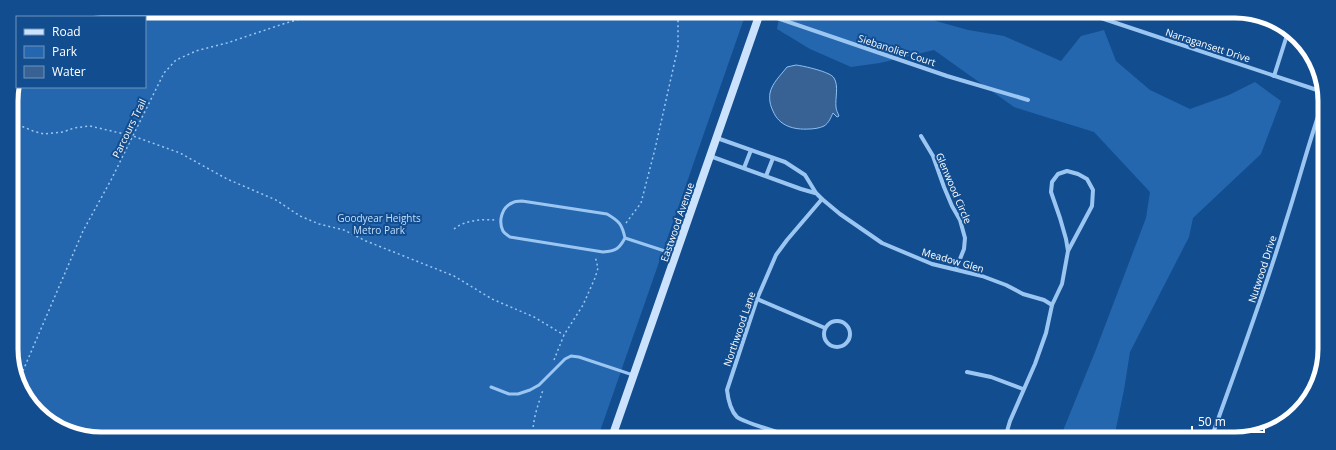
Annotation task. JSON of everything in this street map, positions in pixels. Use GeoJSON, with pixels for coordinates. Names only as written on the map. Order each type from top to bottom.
{"type":"FeatureCollection","features":[{"type":"Feature","properties":{"kind":"street","name":"Eastwood Avenue"},"geometry":{"type":"LineString","coordinates":[[614,432],[759,18]]}},
{"type":"Feature","properties":{"kind":"street","name":"Siebanolier Court"},"geometry":{"type":"LineString","coordinates":[[776,18],[947,76],[1028,100]]}},
{"type":"Feature","properties":{"kind":"street","name":"Narragansett Drive"},"geometry":{"type":"LineString","coordinates":[[1100,18],[1317,90]]}},
{"type":"Feature","properties":{"kind":"street"},"geometry":{"type":"LineString","coordinates":[[1274,76],[1287,36]]}},
{"type":"Feature","properties":{"kind":"street","name":"Nutwood Drive"},"geometry":{"type":"LineString","coordinates":[[1213,432],[1261,298],[1318,117]]}},
{"type":"Feature","properties":{"kind":"street","name":"Glenwood Circle"},"geometry":{"type":"LineString","coordinates":[[921,136],[932,156],[952,206],[960,220],[965,238],[964,249],[956,270]]}},
{"type":"Feature","properties":{"kind":"street","name":"Meadow Glen"},"geometry":{"type":"LineString","coordinates":[[717,138],[785,162],[804,175],[822,199],[840,214],[882,243],[932,264],[982,276],[1023,294],[1044,300],[1052,305]]}},
{"type":"Feature","properties":{"kind":"street"},"geometry":{"type":"LineString","coordinates":[[744,168],[751,150]]}},
{"type":"Feature","properties":{"kind":"street","name":"Meadow Glen"},"geometry":{"type":"LineString","coordinates":[[710,156],[816,193]]}},
{"type":"Feature","properties":{"kind":"street"},"geometry":{"type":"LineString","coordinates":[[766,176],[773,158]]}},
{"type":"Feature","properties":{"kind":"street"},"geometry":{"type":"LineString","coordinates":[[1007,432],[1046,333],[1052,305],[1062,284],[1068,251],[1092,206],[1093,190],[1087,179],[1078,174],[1067,171],[1058,174],[1052,182],[1051,192],[1060,218],[1068,251]]}},
{"type":"Feature","properties":{"kind":"street","name":"Northwood Lane"},"geometry":{"type":"LineString","coordinates":[[778,432],[737,417],[729,405],[727,390],[757,299],[776,255],[822,199]]}},
{"type":"Feature","properties":{"kind":"street"},"geometry":{"type":"LineString","coordinates":[[757,299],[825,328]]}},
{"type":"Feature","properties":{"kind":"street"},"geometry":{"type":"LineString","coordinates":[[834,320],[843,322],[849,330],[848,341],[838,347],[832,346],[825,341],[823,333],[825,328],[827,324],[834,320]]}},
{"type":"Feature","properties":{"kind":"street"},"geometry":{"type":"LineString","coordinates":[[967,372],[991,377],[1023,389]]}},
{"type":"Feature","properties":{"kind":"lane"},"geometry":{"type":"LineString","coordinates":[[522,200],[607,214],[617,220],[623,228],[625,238],[620,247],[612,251],[603,252],[510,237],[503,232],[500,223],[505,208],[512,202],[522,200]]}},
{"type":"Feature","properties":{"kind":"lane"},"geometry":{"type":"LineString","coordinates":[[625,238],[676,254]]}},
{"type":"Feature","properties":{"kind":"lane"},"geometry":{"type":"LineString","coordinates":[[491,386],[509,394],[518,394],[530,390],[539,385],[565,359],[571,356],[580,357],[633,375]]}},
{"type":"Feature","properties":{"kind":"path","name":"Parcours Trail"},"geometry":{"type":"LineString","coordinates":[[22,374],[84,231],[164,73],[176,60],[196,50],[227,43],[303,18]]}},
{"type":"Feature","properties":{"kind":"path"},"geometry":{"type":"LineString","coordinates":[[623,228],[641,203],[678,47],[678,18]]}},
{"type":"Feature","properties":{"kind":"path"},"geometry":{"type":"LineString","coordinates":[[18,124],[33,132],[44,134],[90,126],[132,136],[180,153],[227,179],[276,200],[300,216],[319,224],[344,230],[366,241],[454,276],[492,299],[534,317],[564,335]]}},
{"type":"Feature","properties":{"kind":"path"},"geometry":{"type":"LineString","coordinates":[[454,229],[458,225],[476,221],[501,220]]}},
{"type":"Feature","properties":{"kind":"path"},"geometry":{"type":"LineString","coordinates":[[553,362],[564,335],[583,305],[595,278],[598,268],[593,250]]}},
{"type":"Feature","properties":{"kind":"path"},"geometry":{"type":"LineString","coordinates":[[534,432],[536,409],[548,376]]}},
{"type":"Feature","properties":{"kind":"green space","name":"Goodyear Heights Metro Park"},"geometry":{"type":"Polygon","coordinates":[[[146,18],[744,18],[600,432],[101,432],[69,426],[55,418],[39,404],[27,386],[22,376],[18,349],[18,95],[19,88],[146,88],[146,18]]]}},
{"type":"Feature","properties":{"kind":"green space"},"geometry":{"type":"Polygon","coordinates":[[[779,18],[932,18],[936,21],[968,30],[1004,36],[1061,61],[1081,36],[1104,30],[1116,61],[1150,90],[1190,109],[1229,95],[1255,82],[1281,101],[1261,154],[1193,218],[1189,237],[1130,352],[1115,432],[1062,432],[1095,352],[1146,218],[1150,192],[1094,132],[1014,107],[934,50],[880,63],[851,67],[810,49],[777,29],[779,18]]]}},
{"type":"Feature","properties":{"kind":"water"},"geometry":{"type":"Polygon","coordinates":[[[796,65],[823,72],[834,78],[837,88],[836,108],[839,116],[837,117],[833,113],[829,122],[824,126],[811,129],[793,128],[783,124],[773,111],[770,104],[770,93],[773,86],[787,67],[796,65]]]}}]}
